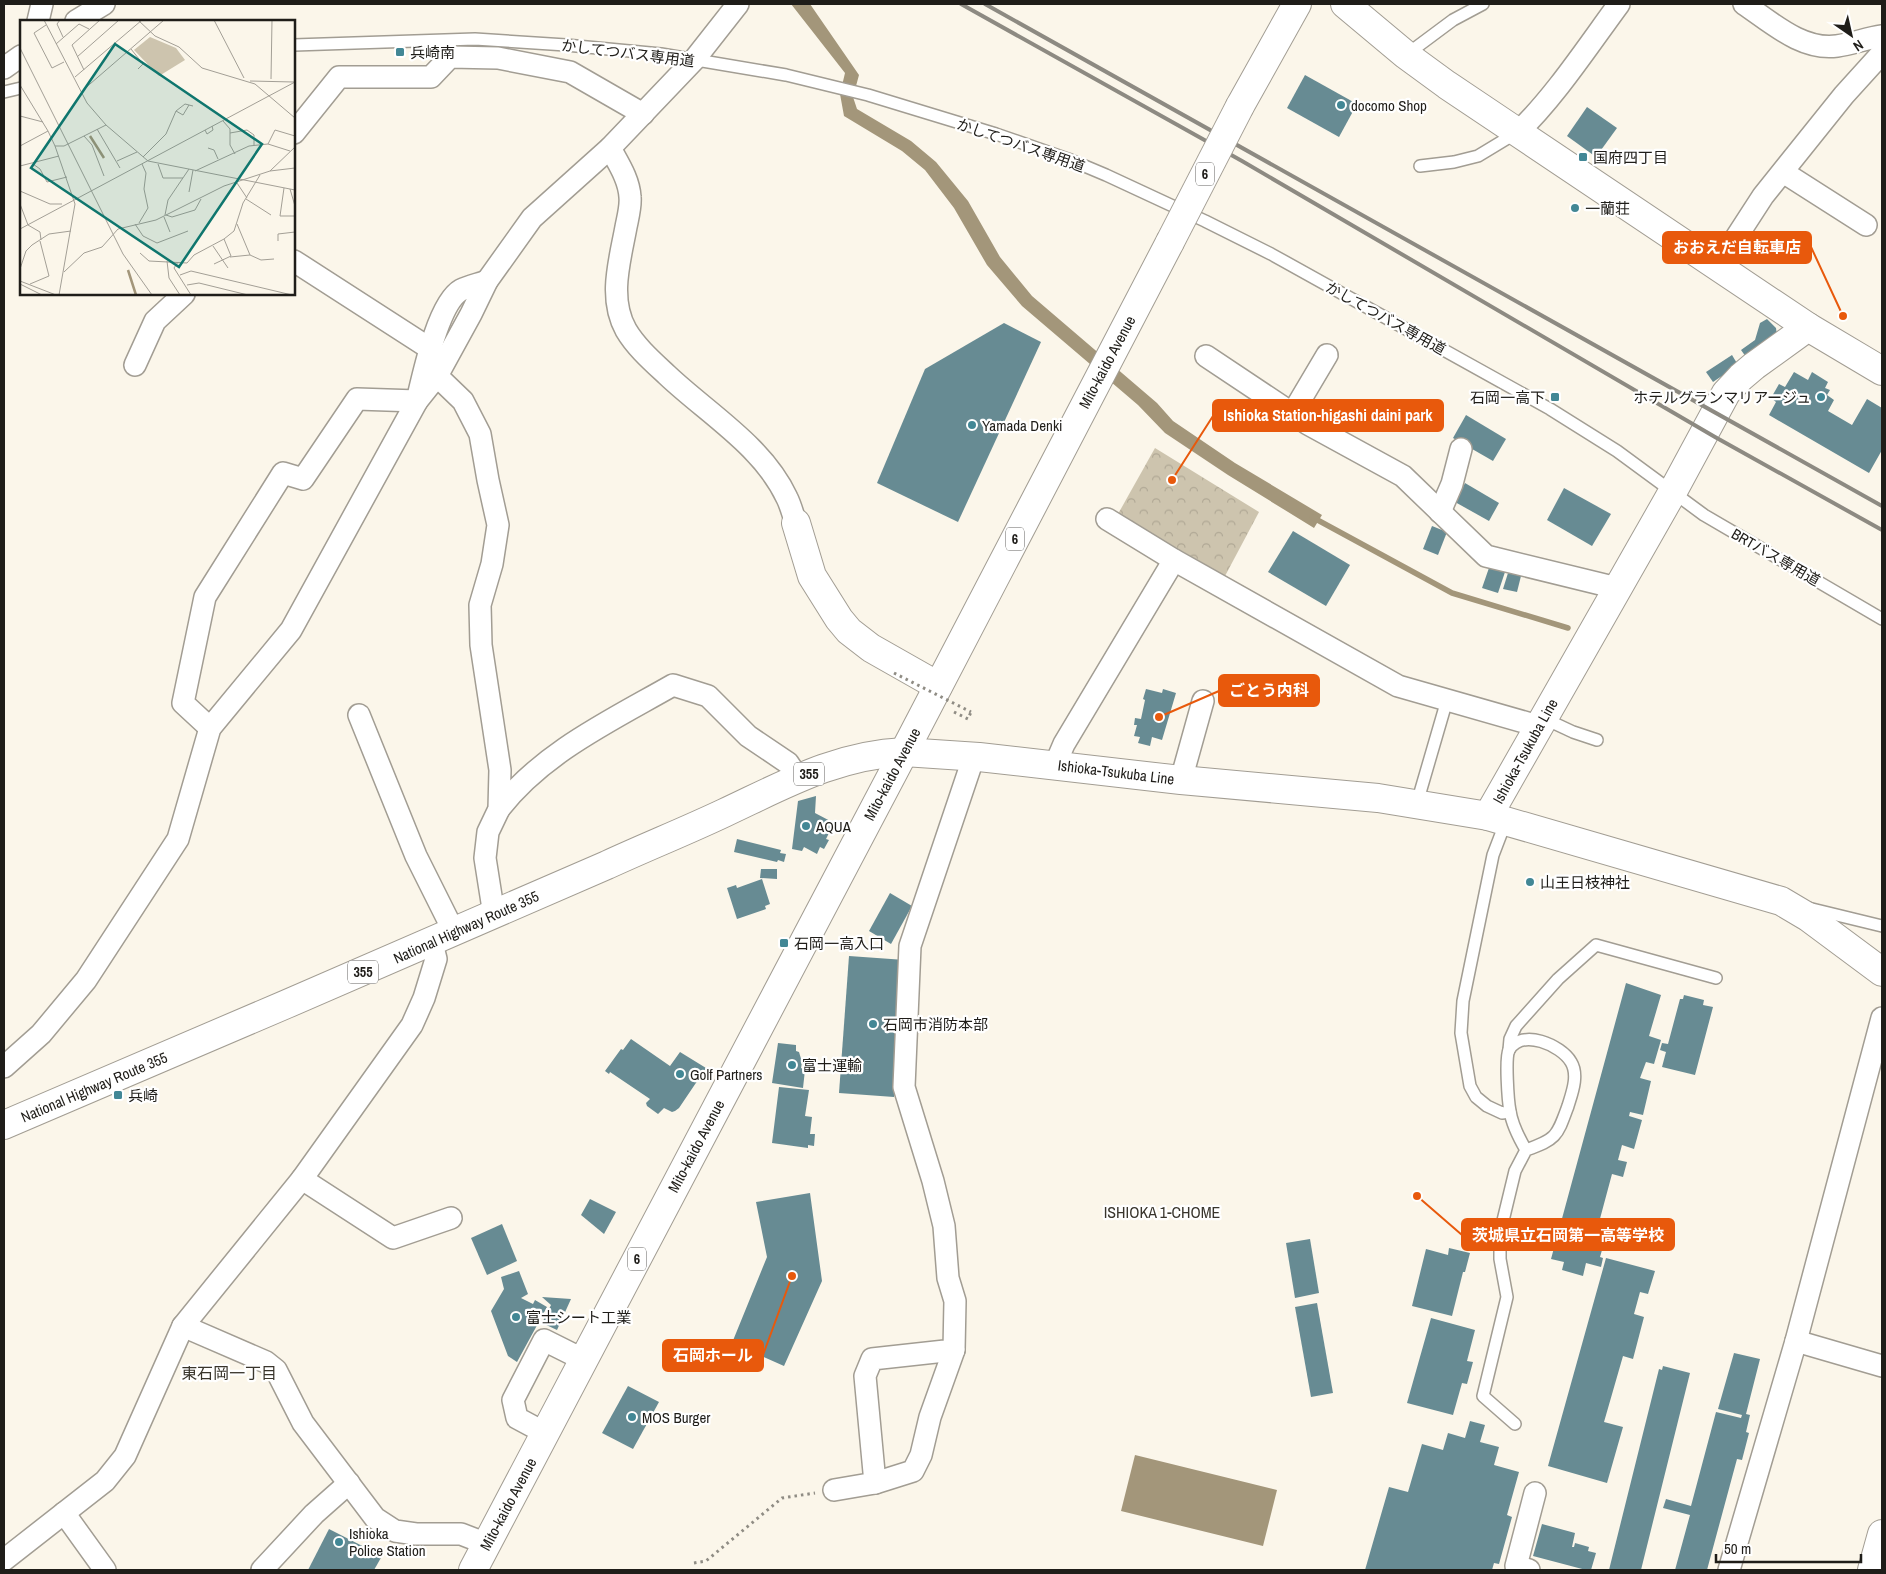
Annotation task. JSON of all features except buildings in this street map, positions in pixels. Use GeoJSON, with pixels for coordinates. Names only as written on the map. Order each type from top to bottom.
{"type":"FeatureCollection","features":[{"type":"Feature","properties":{"kind":"main road","name":"Mito-kaido Avenue"},"geometry":{"type":"LineString","coordinates":[[472,1570],[904,752],[1240,106],[1297,4]]}},
{"type":"Feature","properties":{"kind":"main road"},"geometry":{"type":"LineString","coordinates":[[1345,4],[1406,55],[1516,133],[1808,327],[1882,371]]}},
{"type":"Feature","properties":{"kind":"main road","name":"Ishioka-Tsukuba Line"},"geometry":{"type":"LineString","coordinates":[[904,752],[974,756],[1181,780],[1378,798],[1417,803],[1497,819],[1540,722],[1733,384],[1754,366],[1808,327]]}},
{"type":"Feature","properties":{"kind":"main road"},"geometry":{"type":"LineString","coordinates":[[796,523],[812,576],[839,619],[849,631],[871,648],[938,686]]}},
{"type":"Feature","properties":{"kind":"main road","name":"National Highway Route 355"},"geometry":{"type":"LineString","coordinates":[[4,1125],[443,937],[721,815],[798,778],[829,766],[876,753],[904,752]]}},
{"type":"Feature","properties":{"kind":"main road"},"geometry":{"type":"LineString","coordinates":[[1497,819],[1787,904],[1808,917],[1882,972]]}},
{"type":"Feature","properties":{"kind":"main road"},"geometry":{"type":"LineString","coordinates":[[1872,1570],[1882,1534]]}},
{"type":"Feature","properties":{"kind":"street"},"geometry":{"type":"LineString","coordinates":[[38,20],[42,4]]}},
{"type":"Feature","properties":{"kind":"street"},"geometry":{"type":"LineString","coordinates":[[78,20],[104,4]]}},
{"type":"Feature","properties":{"kind":"street"},"geometry":{"type":"LineString","coordinates":[[4,1067],[41,1034],[86,980],[178,839],[210,728],[291,630],[417,401],[437,376],[487,281],[532,218],[610,148],[643,114],[694,60],[738,4]]}},
{"type":"Feature","properties":{"kind":"street"},"geometry":{"type":"LineString","coordinates":[[1516,133],[1528,122],[1575,64],[1619,4]]}},
{"type":"Feature","properties":{"kind":"street"},"geometry":{"type":"LineString","coordinates":[[1744,4],[1800,40],[1817,46],[1836,46],[1882,36]]}},
{"type":"Feature","properties":{"kind":"street"},"geometry":{"type":"LineString","coordinates":[[1717,267],[1763,196],[1844,95],[1882,53]]}},
{"type":"Feature","properties":{"kind":"street"},"geometry":{"type":"LineString","coordinates":[[4,68],[20,57]]}},
{"type":"Feature","properties":{"kind":"street"},"geometry":{"type":"LineString","coordinates":[[295,132],[339,77],[431,77],[450,57],[498,58],[570,72],[643,114]]}},
{"type":"Feature","properties":{"kind":"street"},"geometry":{"type":"LineString","coordinates":[[610,148],[626,181],[630,198],[616,286],[617,305],[626,330],[649,358],[680,387],[727,424],[756,454],[777,480],[788,498],[796,523]]}},
{"type":"Feature","properties":{"kind":"street"},"geometry":{"type":"LineString","coordinates":[[1783,172],[1866,225]]}},
{"type":"Feature","properties":{"kind":"street"},"geometry":{"type":"LineString","coordinates":[[295,262],[429,348]]}},
{"type":"Feature","properties":{"kind":"street"},"geometry":{"type":"LineString","coordinates":[[417,401],[429,348],[449,303],[460,291],[487,281]]}},
{"type":"Feature","properties":{"kind":"street"},"geometry":{"type":"LineString","coordinates":[[135,365],[155,321],[183,295]]}},
{"type":"Feature","properties":{"kind":"street"},"geometry":{"type":"LineString","coordinates":[[1292,414],[1327,355]]}},
{"type":"Feature","properties":{"kind":"street"},"geometry":{"type":"LineString","coordinates":[[1206,356],[1308,424],[1403,476],[1486,556],[1617,588]]}},
{"type":"Feature","properties":{"kind":"street"},"geometry":{"type":"LineString","coordinates":[[437,376],[463,400],[480,434],[498,525],[492,564],[480,605],[481,645],[500,770],[499,809]]}},
{"type":"Feature","properties":{"kind":"street"},"geometry":{"type":"LineString","coordinates":[[210,728],[183,703],[205,597],[283,472],[302,479],[357,399],[417,401]]}},
{"type":"Feature","properties":{"kind":"street"},"geometry":{"type":"LineString","coordinates":[[1440,512],[1452,484],[1461,449]]}},
{"type":"Feature","properties":{"kind":"street"},"geometry":{"type":"LineString","coordinates":[[1107,519],[1174,560],[1398,686],[1447,700],[1540,722]]}},
{"type":"Feature","properties":{"kind":"street"},"geometry":{"type":"LineString","coordinates":[[1055,765],[1064,744],[1174,560]]}},
{"type":"Feature","properties":{"kind":"street"},"geometry":{"type":"LineString","coordinates":[[494,914],[485,858],[488,832],[499,809],[508,796],[557,753],[673,684],[708,696],[748,736],[788,763],[798,778]]}},
{"type":"Feature","properties":{"kind":"street"},"geometry":{"type":"LineString","coordinates":[[1181,780],[1203,701]]}},
{"type":"Feature","properties":{"kind":"street"},"geometry":{"type":"LineString","coordinates":[[4,1560],[105,1480],[125,1456],[183,1326],[302,1179],[412,1025],[424,998],[443,937],[416,856],[359,714]]}},
{"type":"Feature","properties":{"kind":"street"},"geometry":{"type":"LineString","coordinates":[[834,1490],[875,1483],[913,1471],[921,1455],[930,1418],[954,1350],[955,1301],[948,1278],[944,1226],[933,1182],[904,1086],[910,946],[974,756]]}},
{"type":"Feature","properties":{"kind":"street"},"geometry":{"type":"LineString","coordinates":[[1729,1570],[1796,1340],[1882,1018]]}},
{"type":"Feature","properties":{"kind":"street"},"geometry":{"type":"LineString","coordinates":[[302,1179],[393,1238],[451,1218]]}},
{"type":"Feature","properties":{"kind":"street"},"geometry":{"type":"LineString","coordinates":[[183,1326],[266,1362],[276,1370],[303,1422],[375,1518],[395,1531],[416,1534],[461,1534],[487,1544]]}},
{"type":"Feature","properties":{"kind":"street"},"geometry":{"type":"LineString","coordinates":[[545,1434],[517,1418],[513,1400],[544,1340],[584,1360]]}},
{"type":"Feature","properties":{"kind":"street"},"geometry":{"type":"LineString","coordinates":[[1796,1340],[1882,1366]]}},
{"type":"Feature","properties":{"kind":"street"},"geometry":{"type":"LineString","coordinates":[[875,1483],[865,1376],[872,1359],[954,1350]]}},
{"type":"Feature","properties":{"kind":"street"},"geometry":{"type":"LineString","coordinates":[[262,1570],[314,1514],[349,1483]]}},
{"type":"Feature","properties":{"kind":"street"},"geometry":{"type":"LineString","coordinates":[[1529,1570],[1516,1566],[1534,1493]]}},
{"type":"Feature","properties":{"kind":"street"},"geometry":{"type":"LineString","coordinates":[[64,1513],[105,1570]]}},
{"type":"Feature","properties":{"kind":"lane"},"geometry":{"type":"LineString","coordinates":[[1406,55],[1453,20],[1483,4]]}},
{"type":"Feature","properties":{"kind":"lane","name":"かしてつバス専用道"},"geometry":{"type":"LineString","coordinates":[[295,45],[474,39],[661,54],[786,75],[868,95],[996,134],[1106,174],[1271,254],[1541,404],[1617,452],[1672,492]]}},
{"type":"Feature","properties":{"kind":"lane"},"geometry":{"type":"LineString","coordinates":[[4,92],[20,88]]}},
{"type":"Feature","properties":{"kind":"lane"},"geometry":{"type":"LineString","coordinates":[[1420,166],[1454,162],[1478,156],[1516,133]]}},
{"type":"Feature","properties":{"kind":"lane","name":"BRTバス専用道"},"geometry":{"type":"LineString","coordinates":[[1672,492],[1704,515],[1882,619]]}},
{"type":"Feature","properties":{"kind":"lane"},"geometry":{"type":"LineString","coordinates":[[1417,803],[1447,700]]}},
{"type":"Feature","properties":{"kind":"lane"},"geometry":{"type":"LineString","coordinates":[[1540,722],[1597,740]]}},
{"type":"Feature","properties":{"kind":"lane"},"geometry":{"type":"LineString","coordinates":[[1497,819],[1494,855],[1463,1001],[1462,1033],[1470,1086],[1476,1098],[1502,1113],[1510,1112]]}},
{"type":"Feature","properties":{"kind":"lane"},"geometry":{"type":"LineString","coordinates":[[1787,904],[1824,910],[1882,926]]}},
{"type":"Feature","properties":{"kind":"lane"},"geometry":{"type":"LineString","coordinates":[[1526,1150],[1517,1134],[1510,1112],[1507,1065],[1510,1039],[1516,1026],[1558,979],[1596,945],[1716,978]]}},
{"type":"Feature","properties":{"kind":"lane"},"geometry":{"type":"LineString","coordinates":[[1509,1050],[1519,1041],[1534,1039],[1558,1048],[1571,1062],[1574,1075],[1573,1090],[1558,1133],[1544,1143],[1526,1150],[1515,1171],[1500,1233],[1500,1259],[1507,1297],[1483,1396],[1515,1424]]}},
{"type":"Feature","properties":{"kind":"path"},"geometry":{"type":"LineString","coordinates":[[894,673],[971,712],[968,719],[954,712]]}},
{"type":"Feature","properties":{"kind":"path"},"geometry":{"type":"LineString","coordinates":[[694,1563],[706,1561],[782,1498],[834,1490]]}},
{"type":"Feature","properties":{"kind":"green space"},"geometry":{"type":"Polygon","coordinates":[[[1155,448],[1259,512],[1225,576],[1118,514],[1155,448]]]}},
{"type":"Feature","properties":{"kind":"shaded area"},"geometry":{"type":"Polygon","coordinates":[[[791,4],[810,4],[859,75],[853,97],[857,109],[911,141],[936,162],[968,201],[1000,257],[1032,296],[1157,403],[1173,421],[1235,463],[1322,515],[1314,528],[1228,475],[1165,433],[1138,405],[1022,306],[987,265],[954,208],[925,170],[902,151],[844,116],[840,94],[845,73],[791,4]]]}},
{"type":"Feature","properties":{"kind":"shaded area"},"geometry":{"type":"Polygon","coordinates":[[[1135,1455],[1277,1490],[1263,1546],[1121,1511],[1135,1455]]]}},
{"type":"Feature","properties":{"kind":"waterway"},"geometry":{"type":"LineString","coordinates":[[1312,517],[1452,593],[1568,628]]}},
{"type":"Feature","properties":{"kind":"railway"},"geometry":{"type":"LineString","coordinates":[[961,4],[1242,161],[1715,437],[1882,530]]}},
{"type":"Feature","properties":{"kind":"railway"},"geometry":{"type":"LineString","coordinates":[[985,4],[1882,506]]}},
{"type":"Feature","properties":{"kind":"place","name":"兵崎南"},"geometry":{"type":"Point","coordinates":[400,52]}},
{"type":"Feature","properties":{"kind":"place","name":"docomo Shop"},"geometry":{"type":"Point","coordinates":[1341,105]}},
{"type":"Feature","properties":{"kind":"place","name":"国府四丁目"},"geometry":{"type":"Point","coordinates":[1583,157]}},
{"type":"Feature","properties":{"kind":"place","name":"一蘭荘"},"geometry":{"type":"Point","coordinates":[1575,208]}},
{"type":"Feature","properties":{"kind":"place","name":"おおえだ自転車店"},"geometry":{"type":"Point","coordinates":[1843,316]}},
{"type":"Feature","properties":{"kind":"place","name":"石岡一高下"},"geometry":{"type":"Point","coordinates":[1555,397]}},
{"type":"Feature","properties":{"kind":"place","name":"ホテルグランマリアージュ"},"geometry":{"type":"Point","coordinates":[1821,397]}},
{"type":"Feature","properties":{"kind":"place","name":"Yamada Denki"},"geometry":{"type":"Point","coordinates":[972,425]}},
{"type":"Feature","properties":{"kind":"place","name":"Ishioka Station-higashi daini park"},"geometry":{"type":"Point","coordinates":[1172,480]}},
{"type":"Feature","properties":{"kind":"place","name":"ごとう内科"},"geometry":{"type":"Point","coordinates":[1159,717]}},
{"type":"Feature","properties":{"kind":"place","name":"AQUA"},"geometry":{"type":"Point","coordinates":[806,826]}},
{"type":"Feature","properties":{"kind":"place","name":"山王日枝神社"},"geometry":{"type":"Point","coordinates":[1530,882]}},
{"type":"Feature","properties":{"kind":"place","name":"石岡一高入口"},"geometry":{"type":"Point","coordinates":[784,943]}},
{"type":"Feature","properties":{"kind":"place","name":"石岡市消防本部"},"geometry":{"type":"Point","coordinates":[873,1024]}},
{"type":"Feature","properties":{"kind":"place","name":"富士運輸"},"geometry":{"type":"Point","coordinates":[792,1065]}},
{"type":"Feature","properties":{"kind":"place","name":"Golf Partners"},"geometry":{"type":"Point","coordinates":[680,1074]}},
{"type":"Feature","properties":{"kind":"place","name":"兵崎"},"geometry":{"type":"Point","coordinates":[118,1095]}},
{"type":"Feature","properties":{"kind":"place","name":"茨城県立石岡第一高等学校"},"geometry":{"type":"Point","coordinates":[1417,1196]}},
{"type":"Feature","properties":{"kind":"place","name":"石岡ホール"},"geometry":{"type":"Point","coordinates":[792,1276]}},
{"type":"Feature","properties":{"kind":"place","name":"富士シート工業"},"geometry":{"type":"Point","coordinates":[516,1317]}},
{"type":"Feature","properties":{"kind":"place","name":"MOS Burger"},"geometry":{"type":"Point","coordinates":[632,1417]}},
{"type":"Feature","properties":{"kind":"place","name":"Ishioka Police Station"},"geometry":{"type":"Point","coordinates":[339,1542]}},
{"type":"Feature","properties":{"kind":"district","name":"ISHIOKA 1-CHOME"},"geometry":{"type":"Point","coordinates":[1162,1212]}},
{"type":"Feature","properties":{"kind":"district","name":"東石岡一丁目"},"geometry":{"type":"Point","coordinates":[229,1373]}}]}
